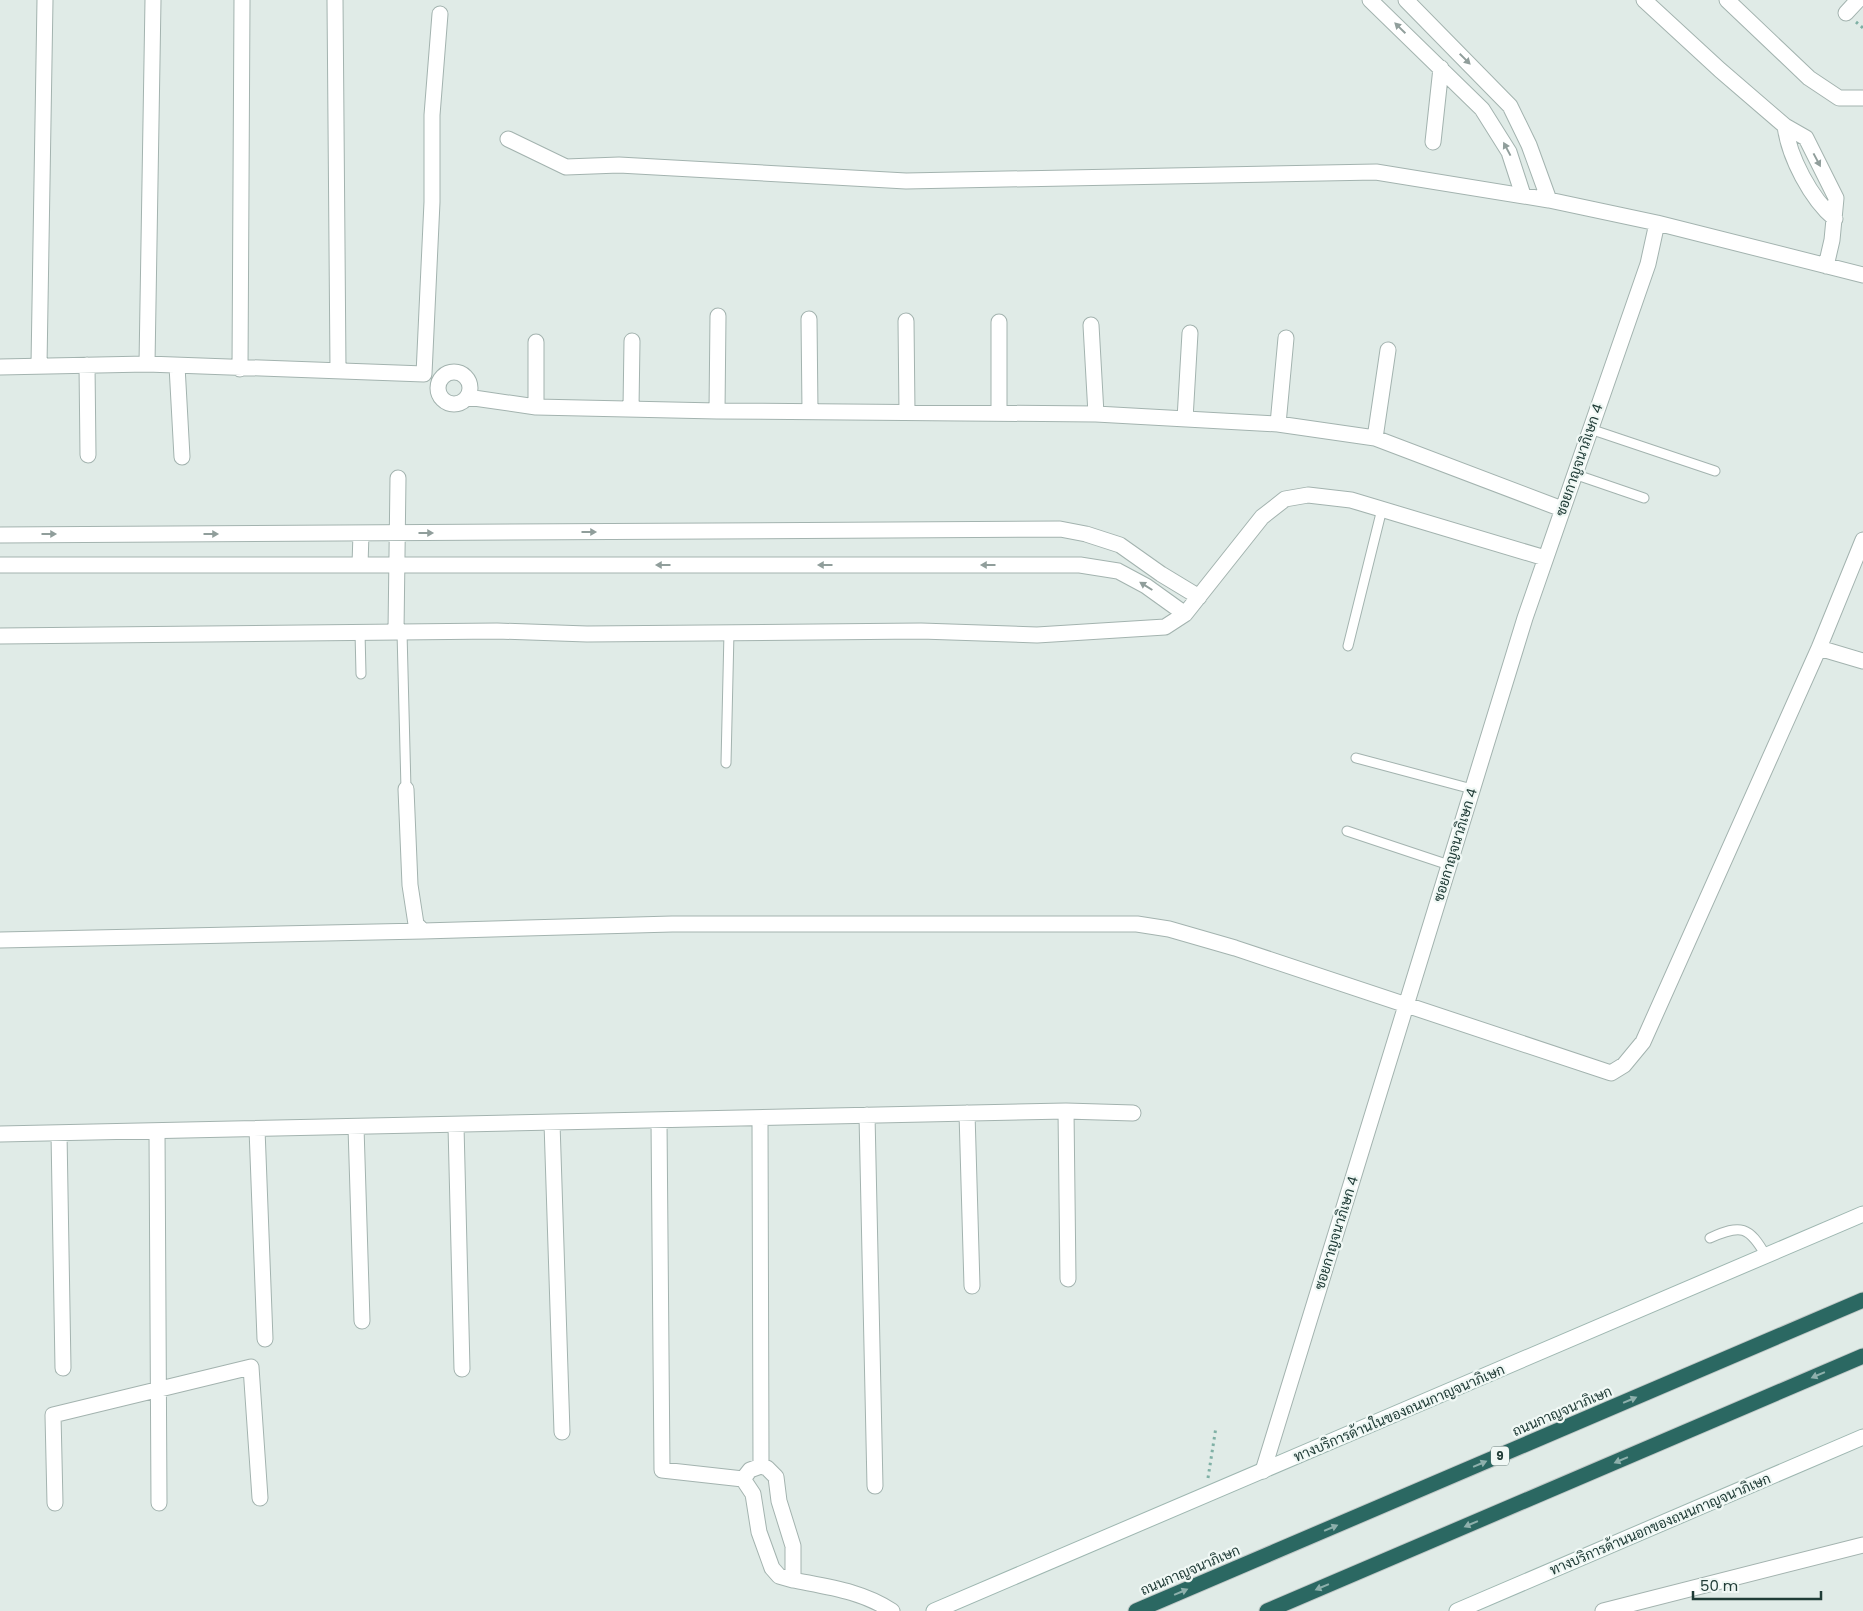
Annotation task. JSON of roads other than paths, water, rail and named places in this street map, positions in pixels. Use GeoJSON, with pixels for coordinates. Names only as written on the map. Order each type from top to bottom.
{"type":"FeatureCollection","features":[{"type":"Feature","properties":{"kind":"highway","name":"ถนนกาญจนาภิเษก"},"geometry":{"type":"LineString","coordinates":[[1136,1611],[1863,1300]]}},
{"type":"Feature","properties":{"kind":"highway"},"geometry":{"type":"LineString","coordinates":[[1267,1611],[1863,1356]]}},
{"type":"Feature","properties":{"kind":"street"},"geometry":{"type":"LineString","coordinates":[[39,365],[45,0]]}},
{"type":"Feature","properties":{"kind":"street"},"geometry":{"type":"LineString","coordinates":[[147,364],[153,0]]}},
{"type":"Feature","properties":{"kind":"street"},"geometry":{"type":"LineString","coordinates":[[240,369],[242,0]]}},
{"type":"Feature","properties":{"kind":"street"},"geometry":{"type":"LineString","coordinates":[[335,0],[338,369]]}},
{"type":"Feature","properties":{"kind":"street"},"geometry":{"type":"LineString","coordinates":[[1370,0],[1482,109],[1509,152],[1523,195]]}},
{"type":"Feature","properties":{"kind":"street"},"geometry":{"type":"LineString","coordinates":[[1406,0],[1510,106],[1529,145],[1549,200]]}},
{"type":"Feature","properties":{"kind":"street"},"geometry":{"type":"LineString","coordinates":[[1644,0],[1697,51],[1785,126],[1788,146],[1821,207],[1835,219],[1826,266]]}},
{"type":"Feature","properties":{"kind":"street"},"geometry":{"type":"LineString","coordinates":[[1727,0],[1808,78],[1839,98],[1863,98]]}},
{"type":"Feature","properties":{"kind":"street"},"geometry":{"type":"LineString","coordinates":[[1846,13],[1858,0]]}},
{"type":"Feature","properties":{"kind":"street"},"geometry":{"type":"LineString","coordinates":[[424,374],[432,202],[432,115],[440,14]]}},
{"type":"Feature","properties":{"kind":"street"},"geometry":{"type":"LineString","coordinates":[[1432,142],[1441,68]]}},
{"type":"Feature","properties":{"kind":"street"},"geometry":{"type":"LineString","coordinates":[[508,140],[566,167],[619,165],[906,181],[1376,172],[1549,200],[1656,223],[1863,275]]}},
{"type":"Feature","properties":{"kind":"street","name":"ซอยกาญจนาภิเษก 4"},"geometry":{"type":"LineString","coordinates":[[1263,1471],[1472,789],[1545,558],[1648,264],[1656,223]]}},
{"type":"Feature","properties":{"kind":"street"},"geometry":{"type":"LineString","coordinates":[[717,411],[718,316]]}},
{"type":"Feature","properties":{"kind":"street"},"geometry":{"type":"LineString","coordinates":[[809,319],[810,411]]}},
{"type":"Feature","properties":{"kind":"street"},"geometry":{"type":"LineString","coordinates":[[906,321],[907,412]]}},
{"type":"Feature","properties":{"kind":"street"},"geometry":{"type":"LineString","coordinates":[[999,413],[1000,322]]}},
{"type":"Feature","properties":{"kind":"street"},"geometry":{"type":"LineString","coordinates":[[1091,325],[1096,414]]}},
{"type":"Feature","properties":{"kind":"street"},"geometry":{"type":"LineString","coordinates":[[1185,419],[1190,333]]}},
{"type":"Feature","properties":{"kind":"street"},"geometry":{"type":"LineString","coordinates":[[1278,424],[1286,338]]}},
{"type":"Feature","properties":{"kind":"street"},"geometry":{"type":"LineString","coordinates":[[631,408],[632,341]]}},
{"type":"Feature","properties":{"kind":"street"},"geometry":{"type":"LineString","coordinates":[[536,342],[536,407]]}},
{"type":"Feature","properties":{"kind":"street"},"geometry":{"type":"LineString","coordinates":[[1375,438],[1388,350]]}},
{"type":"Feature","properties":{"kind":"street"},"geometry":{"type":"LineString","coordinates":[[0,367],[147,364],[240,369],[338,369],[424,374],[441,379]]}},
{"type":"Feature","properties":{"kind":"street"},"geometry":{"type":"LineString","coordinates":[[87,365],[88,455]]}},
{"type":"Feature","properties":{"kind":"street"},"geometry":{"type":"LineString","coordinates":[[177,366],[182,457]]}},
{"type":"Feature","properties":{"kind":"street"},"geometry":{"type":"LineString","coordinates":[[456,372],[463,375],[469,381],[470,390],[467,397],[461,402],[453,404],[445,401],[440,395],[438,387],[441,379],[447,374],[456,372]]}},
{"type":"Feature","properties":{"kind":"street"},"geometry":{"type":"LineString","coordinates":[[467,397],[536,407],[717,411],[1096,414],[1278,424],[1375,438],[1562,509]]}},
{"type":"Feature","properties":{"kind":"street"},"geometry":{"type":"LineString","coordinates":[[398,478],[397,565],[399,632]]}},
{"type":"Feature","properties":{"kind":"street"},"geometry":{"type":"LineString","coordinates":[[0,636],[497,630],[587,634],[921,631],[1037,634],[1165,627],[1185,614],[1262,517],[1285,499],[1308,495],[1351,500],[1545,558]]}},
{"type":"Feature","properties":{"kind":"street"},"geometry":{"type":"LineString","coordinates":[[0,535],[1060,530],[1086,534],[1120,545],[1160,574],[1199,597]]}},
{"type":"Feature","properties":{"kind":"street"},"geometry":{"type":"LineString","coordinates":[[360,565],[361,533]]}},
{"type":"Feature","properties":{"kind":"street"},"geometry":{"type":"LineString","coordinates":[[0,940],[672,924],[1137,924],[1169,929],[1235,948],[1611,1072],[1624,1065],[1643,1042],[1819,648],[1863,540]]}},
{"type":"Feature","properties":{"kind":"street"},"geometry":{"type":"LineString","coordinates":[[0,565],[1080,565],[1118,571],[1146,586],[1185,614]]}},
{"type":"Feature","properties":{"kind":"street"},"geometry":{"type":"LineString","coordinates":[[1819,648],[1863,660]]}},
{"type":"Feature","properties":{"kind":"street"},"geometry":{"type":"LineString","coordinates":[[406,789],[410,885],[416,924],[423,931]]}},
{"type":"Feature","properties":{"kind":"street"},"geometry":{"type":"LineString","coordinates":[[1066,1111],[1068,1278]]}},
{"type":"Feature","properties":{"kind":"street"},"geometry":{"type":"LineString","coordinates":[[0,1134],[456,1126],[1066,1111],[1133,1113]]}},
{"type":"Feature","properties":{"kind":"street"},"geometry":{"type":"LineString","coordinates":[[966,1113],[972,1286]]}},
{"type":"Feature","properties":{"kind":"street"},"geometry":{"type":"LineString","coordinates":[[867,1116],[875,1486]]}},
{"type":"Feature","properties":{"kind":"street"},"geometry":{"type":"LineString","coordinates":[[760,1118],[761,1466]]}},
{"type":"Feature","properties":{"kind":"street"},"geometry":{"type":"LineString","coordinates":[[659,1120],[662,1470],[743,1479],[753,1494],[759,1532],[772,1568],[779,1576],[861,1594],[877,1600],[892,1611]]}},
{"type":"Feature","properties":{"kind":"street"},"geometry":{"type":"LineString","coordinates":[[552,1123],[562,1432]]}},
{"type":"Feature","properties":{"kind":"street"},"geometry":{"type":"LineString","coordinates":[[456,1126],[462,1369]]}},
{"type":"Feature","properties":{"kind":"street"},"geometry":{"type":"LineString","coordinates":[[356,1128],[362,1321]]}},
{"type":"Feature","properties":{"kind":"street"},"geometry":{"type":"LineString","coordinates":[[257,1129],[265,1339]]}},
{"type":"Feature","properties":{"kind":"street"},"geometry":{"type":"LineString","coordinates":[[157,1131],[158,1503]]}},
{"type":"Feature","properties":{"kind":"street"},"geometry":{"type":"LineString","coordinates":[[60,1133],[64,1368]]}},
{"type":"Feature","properties":{"kind":"street","name":"ทางบริการด้านในของถนนกาญจนาภิเษก"},"geometry":{"type":"LineString","coordinates":[[934,1611],[1863,1214]]}},
{"type":"Feature","properties":{"kind":"street"},"geometry":{"type":"LineString","coordinates":[[55,1503],[53,1415],[251,1367],[260,1498]]}},
{"type":"Feature","properties":{"kind":"street","name":"ทางบริการด้านนอกของถนนกาญจนาภิเษก"},"geometry":{"type":"LineString","coordinates":[[1457,1611],[1476,1607],[1863,1437]]}},
{"type":"Feature","properties":{"kind":"street"},"geometry":{"type":"LineString","coordinates":[[743,1479],[750,1470],[761,1466],[772,1472],[778,1484],[779,1501],[793,1546],[793,1580]]}},
{"type":"Feature","properties":{"kind":"street"},"geometry":{"type":"LineString","coordinates":[[1603,1611],[1629,1608],[1863,1545]]}},
{"type":"Feature","properties":{"kind":"lane"},"geometry":{"type":"LineString","coordinates":[[1590,429],[1716,471]]}},
{"type":"Feature","properties":{"kind":"lane"},"geometry":{"type":"LineString","coordinates":[[1574,474],[1644,498]]}},
{"type":"Feature","properties":{"kind":"lane"},"geometry":{"type":"LineString","coordinates":[[1348,646],[1382,509]]}},
{"type":"Feature","properties":{"kind":"lane"},"geometry":{"type":"LineString","coordinates":[[360,632],[362,674]]}},
{"type":"Feature","properties":{"kind":"lane"},"geometry":{"type":"LineString","coordinates":[[399,632],[406,789]]}},
{"type":"Feature","properties":{"kind":"lane"},"geometry":{"type":"LineString","coordinates":[[726,763],[729,632]]}},
{"type":"Feature","properties":{"kind":"lane"},"geometry":{"type":"LineString","coordinates":[[1356,758],[1472,789]]}},
{"type":"Feature","properties":{"kind":"lane"},"geometry":{"type":"LineString","coordinates":[[1347,831],[1449,865]]}},
{"type":"Feature","properties":{"kind":"lane"},"geometry":{"type":"LineString","coordinates":[[1710,1238],[1728,1230],[1739,1228],[1755,1236],[1766,1256]]}}]}
